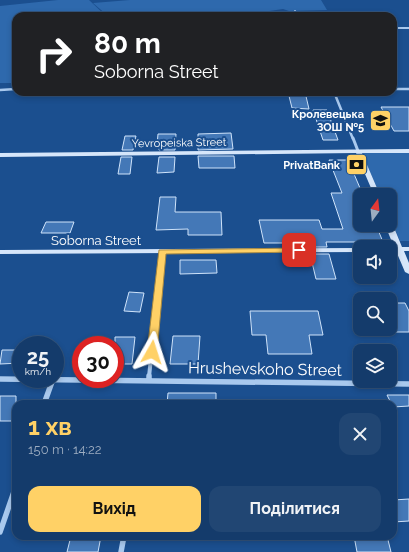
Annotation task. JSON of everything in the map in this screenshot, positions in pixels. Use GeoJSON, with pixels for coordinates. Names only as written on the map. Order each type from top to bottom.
{"type":"FeatureCollection","features":[{"type":"Feature","properties":{"kind":"street"},"geometry":{"type":"LineString","coordinates":[[397,28],[409,28]]}},
{"type":"Feature","properties":{"kind":"street"},"geometry":{"type":"LineString","coordinates":[[397,89],[409,89]]}},
{"type":"Feature","properties":{"kind":"street"},"geometry":{"type":"LineString","coordinates":[[0,90],[12,90]]}},
{"type":"Feature","properties":{"kind":"street"},"geometry":{"type":"LineString","coordinates":[[336,96],[373,188]]}},
{"type":"Feature","properties":{"kind":"street","name":"Yevropeiska Street"},"geometry":{"type":"LineString","coordinates":[[0,155],[409,151]]}},
{"type":"Feature","properties":{"kind":"street"},"geometry":{"type":"LineString","coordinates":[[392,232],[409,272]]}},
{"type":"Feature","properties":{"kind":"street"},"geometry":{"type":"LineString","coordinates":[[399,249],[409,249]]}},
{"type":"Feature","properties":{"kind":"street","name":"Soborna Street"},"geometry":{"type":"LineString","coordinates":[[0,252],[353,250]]}},
{"type":"Feature","properties":{"kind":"street"},"geometry":{"type":"LineString","coordinates":[[149,380],[162,252]]}},
{"type":"Feature","properties":{"kind":"street","name":"Hrushevskoho Street"},"geometry":{"type":"LineString","coordinates":[[0,379],[12,379]]}},
{"type":"Feature","properties":{"kind":"street","name":"Hrushevskoho Street"},"geometry":{"type":"LineString","coordinates":[[64,379],[409,384]]}},
{"type":"Feature","properties":{"kind":"street"},"geometry":{"type":"LineString","coordinates":[[45,400],[50,388]]}},
{"type":"Feature","properties":{"kind":"street"},"geometry":{"type":"LineString","coordinates":[[0,532],[12,498]]}},
{"type":"Feature","properties":{"kind":"street"},"geometry":{"type":"LineString","coordinates":[[121,552],[123,540]]}},
{"type":"Feature","properties":{"kind":"shaded area"},"geometry":{"type":"Polygon","coordinates":[[[58,0],[89,0],[102,12],[12,12],[12,83],[0,83],[0,6],[58,0]]]}},
{"type":"Feature","properties":{"kind":"shaded area"},"geometry":{"type":"Polygon","coordinates":[[[130,0],[321,0],[327,10],[289,11],[283,9],[262,12],[103,12],[93,3],[130,0]]]}},
{"type":"Feature","properties":{"kind":"shaded area"},"geometry":{"type":"Polygon","coordinates":[[[409,152],[409,241],[400,241],[396,232],[397,188],[377,188],[362,153],[409,152]]]}},
{"type":"Feature","properties":{"kind":"building"},"geometry":{"type":"Polygon","coordinates":[[[289,96],[306,96],[309,109],[292,108],[289,96]]]}},
{"type":"Feature","properties":{"kind":"building"},"geometry":{"type":"Polygon","coordinates":[[[381,107],[409,107],[409,131],[394,131],[381,107]]]}},
{"type":"Feature","properties":{"kind":"building"},"geometry":{"type":"Polygon","coordinates":[[[313,110],[327,110],[338,140],[323,140],[313,110]]]}},
{"type":"Feature","properties":{"kind":"building"},"geometry":{"type":"Polygon","coordinates":[[[231,133],[233,149],[198,150],[198,134],[231,133]]]}},
{"type":"Feature","properties":{"kind":"building"},"geometry":{"type":"Polygon","coordinates":[[[158,134],[176,134],[175,150],[159,150],[160,145],[157,145],[158,134]]]}},
{"type":"Feature","properties":{"kind":"building"},"geometry":{"type":"Polygon","coordinates":[[[125,136],[136,136],[133,150],[122,150],[125,136]]]}},
{"type":"Feature","properties":{"kind":"building"},"geometry":{"type":"Polygon","coordinates":[[[198,156],[234,156],[235,168],[199,168],[198,156]]]}},
{"type":"Feature","properties":{"kind":"building"},"geometry":{"type":"Polygon","coordinates":[[[121,157],[132,157],[130,174],[118,174],[121,157]]]}},
{"type":"Feature","properties":{"kind":"building"},"geometry":{"type":"Polygon","coordinates":[[[159,157],[175,157],[174,172],[157,173],[159,157]]]}},
{"type":"Feature","properties":{"kind":"building"},"geometry":{"type":"Polygon","coordinates":[[[329,160],[348,160],[360,188],[353,188],[353,232],[379,232],[382,240],[326,242],[327,247],[308,247],[307,243],[264,243],[259,220],[319,220],[322,229],[343,229],[331,193],[342,193],[329,160]]]}},
{"type":"Feature","properties":{"kind":"building"},"geometry":{"type":"Polygon","coordinates":[[[160,197],[176,197],[175,212],[221,212],[222,235],[188,235],[188,229],[156,230],[160,197]]]}},
{"type":"Feature","properties":{"kind":"building"},"geometry":{"type":"Polygon","coordinates":[[[46,222],[74,222],[70,233],[41,233],[46,222]]]}},
{"type":"Feature","properties":{"kind":"building"},"geometry":{"type":"Polygon","coordinates":[[[310,254],[329,254],[336,279],[316,279],[310,254]]]}},
{"type":"Feature","properties":{"kind":"building"},"geometry":{"type":"Polygon","coordinates":[[[180,260],[216,260],[217,273],[180,274],[180,260]]]}},
{"type":"Feature","properties":{"kind":"building"},"geometry":{"type":"Polygon","coordinates":[[[129,292],[144,293],[140,312],[124,311],[129,292]]]}},
{"type":"Feature","properties":{"kind":"building"},"geometry":{"type":"Polygon","coordinates":[[[397,303],[405,303],[409,311],[409,332],[397,332],[397,303]]]}},
{"type":"Feature","properties":{"kind":"building"},"geometry":{"type":"Polygon","coordinates":[[[250,311],[318,311],[323,335],[309,335],[312,354],[268,354],[266,335],[252,335],[250,311]]]}},
{"type":"Feature","properties":{"kind":"building"},"geometry":{"type":"Polygon","coordinates":[[[173,336],[200,336],[198,364],[170,364],[173,336]]]}},
{"type":"Feature","properties":{"kind":"building"},"geometry":{"type":"Polygon","coordinates":[[[124,337],[135,337],[132,364],[124,364],[124,337]]]}},
{"type":"Feature","properties":{"kind":"building"},"geometry":{"type":"Polygon","coordinates":[[[2,350],[12,350],[12,363],[0,364],[2,350]]]}},
{"type":"Feature","properties":{"kind":"building"},"geometry":{"type":"Polygon","coordinates":[[[168,393],[216,393],[216,400],[167,400],[168,393]]]}},
{"type":"Feature","properties":{"kind":"building"},"geometry":{"type":"Polygon","coordinates":[[[387,395],[409,395],[409,406],[397,407],[397,400],[390,400],[387,395]]]}},
{"type":"Feature","properties":{"kind":"building"},"geometry":{"type":"Polygon","coordinates":[[[0,396],[16,396],[16,400],[12,400],[12,421],[0,421],[0,396]]]}},
{"type":"Feature","properties":{"kind":"building"},"geometry":{"type":"Polygon","coordinates":[[[409,499],[409,521],[397,522],[397,500],[409,499]]]}},
{"type":"Feature","properties":{"kind":"building"},"geometry":{"type":"Polygon","coordinates":[[[70,540],[100,540],[98,552],[67,552],[70,540]]]}},
{"type":"Feature","properties":{"kind":"building"},"geometry":{"type":"Polygon","coordinates":[[[355,540],[388,540],[391,552],[357,552],[355,540]]]}},
{"type":"Feature","properties":{"kind":"place","name":"Кролевецька ЗОШ №5"},"geometry":{"type":"Point","coordinates":[380,120]}},
{"type":"Feature","properties":{"kind":"place","name":"PrivatBank"},"geometry":{"type":"Point","coordinates":[356,165]}},
{"type":"Feature","properties":{"kind":"route"},"geometry":{"type":"LineString","coordinates":[[152,352],[162,252],[299,250]]}}]}
